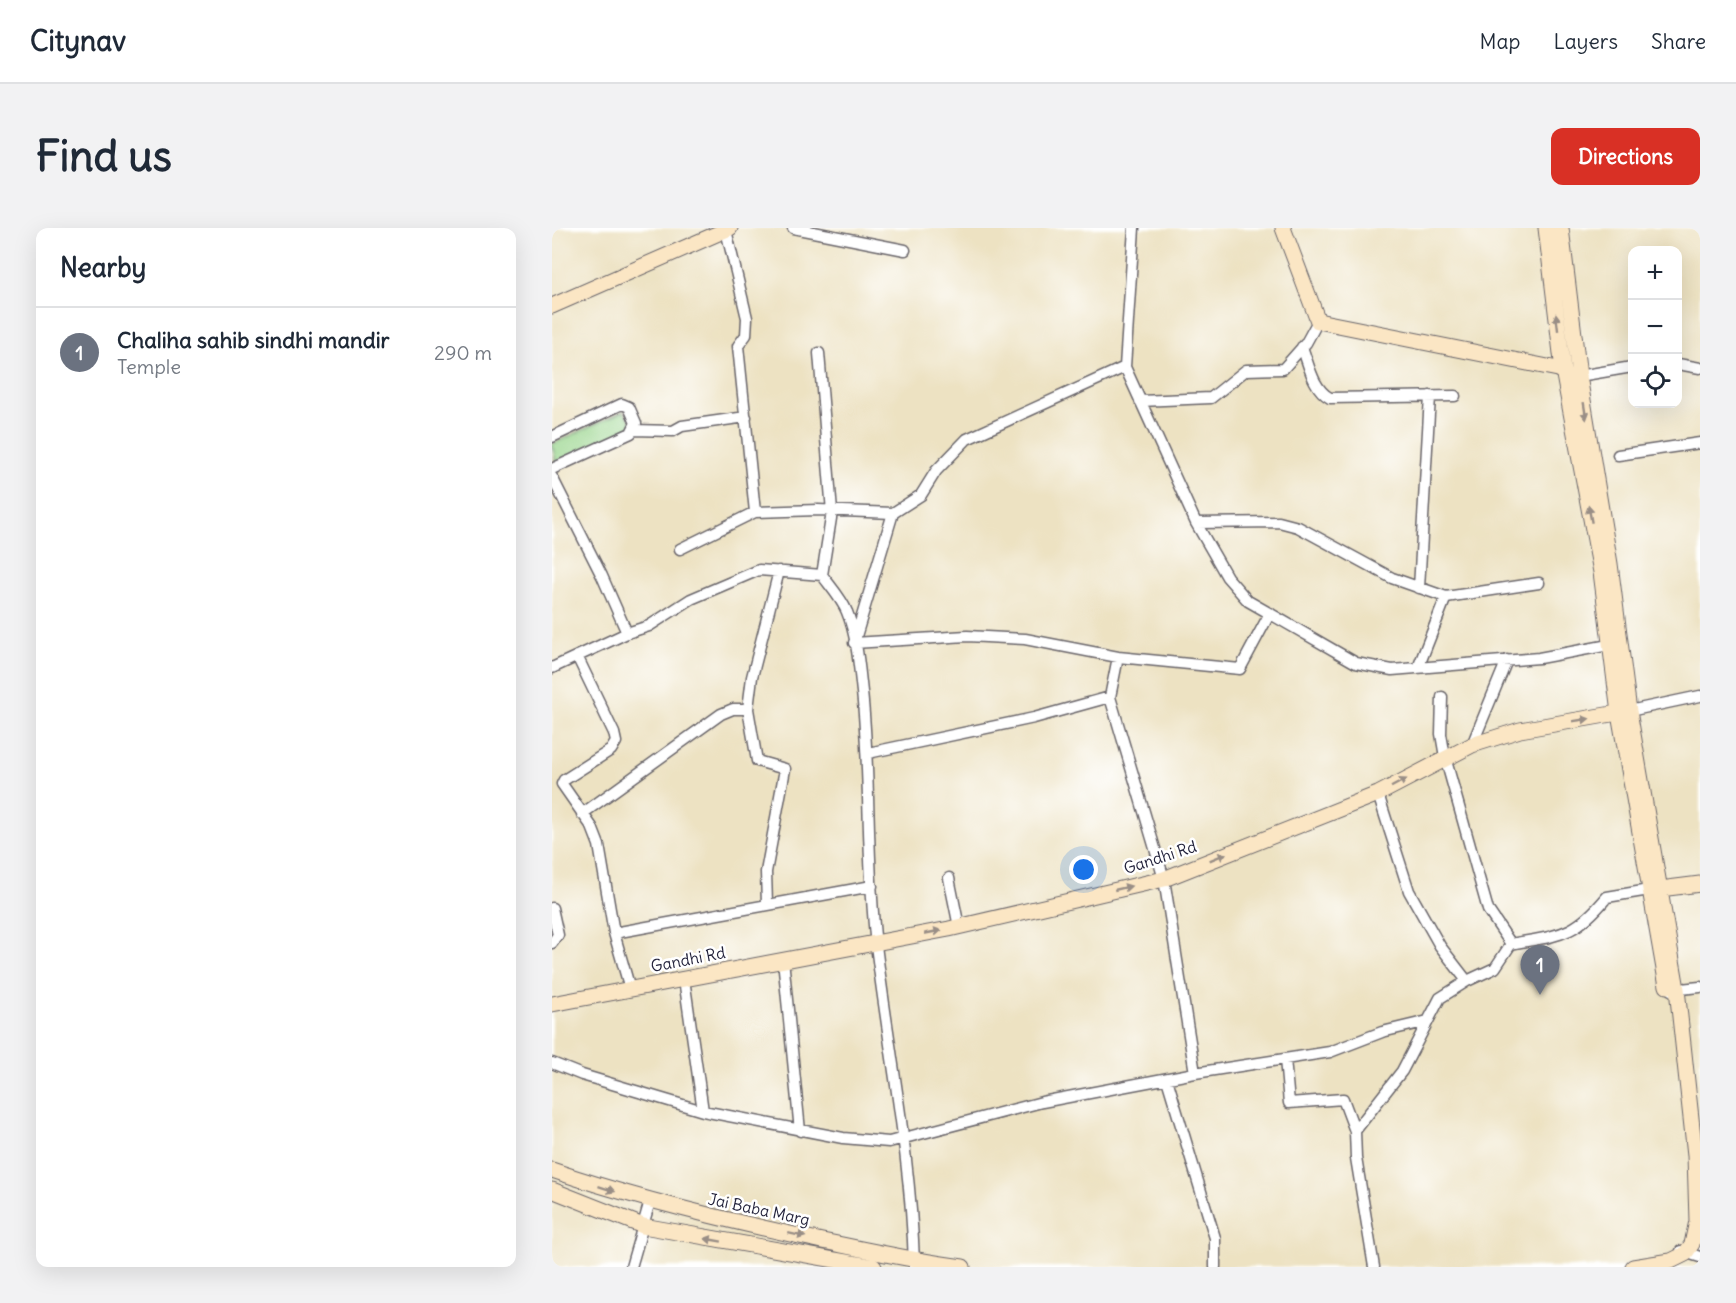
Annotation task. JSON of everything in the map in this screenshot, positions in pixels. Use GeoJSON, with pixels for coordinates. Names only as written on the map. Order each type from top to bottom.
{"type":"FeatureCollection","features":[{"type":"Feature","properties":{"kind":"street"},"geometry":{"type":"LineString","coordinates":[[793,228],[905,250]]}},
{"type":"Feature","properties":{"kind":"street"},"geometry":{"type":"LineString","coordinates":[[1134,228],[1125,367],[1196,523],[1236,589],[1248,601],[1356,663],[1392,670],[1539,658],[1609,645]]}},
{"type":"Feature","properties":{"kind":"street"},"geometry":{"type":"LineString","coordinates":[[1283,228],[1318,321]]}},
{"type":"Feature","properties":{"kind":"street"},"geometry":{"type":"LineString","coordinates":[[1546,228],[1563,370],[1600,572],[1609,645],[1624,712],[1672,990],[1688,1157],[1690,1218],[1686,1255],[1658,1264],[1633,1267]]}},
{"type":"Feature","properties":{"kind":"street"},"geometry":{"type":"LineString","coordinates":[[1561,228],[1579,376],[1610,564],[1624,712]]}},
{"type":"Feature","properties":{"kind":"street"},"geometry":{"type":"LineString","coordinates":[[552,306],[728,229],[747,318],[746,335],[738,346],[754,512]]}},
{"type":"Feature","properties":{"kind":"street"},"geometry":{"type":"LineString","coordinates":[[1140,401],[1211,398],[1246,370],[1283,369],[1302,347],[1318,321]]}},
{"type":"Feature","properties":{"kind":"street"},"geometry":{"type":"LineString","coordinates":[[1318,321],[1563,370],[1579,376],[1628,368]]}},
{"type":"Feature","properties":{"kind":"street"},"geometry":{"type":"LineString","coordinates":[[1302,347],[1314,381],[1323,394],[1330,398],[1455,396]]}},
{"type":"Feature","properties":{"kind":"street"},"geometry":{"type":"LineString","coordinates":[[819,353],[832,512],[822,575],[847,611],[854,643],[868,753],[876,943],[904,1140],[914,1263]]}},
{"type":"Feature","properties":{"kind":"street"},"geometry":{"type":"LineString","coordinates":[[1682,365],[1700,368]]}},
{"type":"Feature","properties":{"kind":"street"},"geometry":{"type":"LineString","coordinates":[[680,549],[754,512],[893,513],[921,495],[936,471],[967,439],[1125,367]]}},
{"type":"Feature","properties":{"kind":"street"},"geometry":{"type":"LineString","coordinates":[[1419,588],[1430,396]]}},
{"type":"Feature","properties":{"kind":"street"},"geometry":{"type":"LineString","coordinates":[[552,437],[622,404],[629,406],[636,423],[634,430]]}},
{"type":"Feature","properties":{"kind":"street"},"geometry":{"type":"LineString","coordinates":[[552,470],[634,430],[673,431],[682,426],[746,417]]}},
{"type":"Feature","properties":{"kind":"street"},"geometry":{"type":"LineString","coordinates":[[1618,455],[1700,443]]}},
{"type":"Feature","properties":{"kind":"street"},"geometry":{"type":"LineString","coordinates":[[552,477],[602,576],[627,633]]}},
{"type":"Feature","properties":{"kind":"street"},"geometry":{"type":"LineString","coordinates":[[854,643],[893,513]]}},
{"type":"Feature","properties":{"kind":"street"},"geometry":{"type":"LineString","coordinates":[[1196,523],[1279,522],[1298,527],[1392,578],[1446,597],[1539,583]]}},
{"type":"Feature","properties":{"kind":"street"},"geometry":{"type":"LineString","coordinates":[[552,669],[627,633],[649,626],[691,599],[759,570],[822,575]]}},
{"type":"Feature","properties":{"kind":"street"},"geometry":{"type":"LineString","coordinates":[[767,904],[766,872],[785,769],[757,761],[748,709],[752,677],[779,571]]}},
{"type":"Feature","properties":{"kind":"street"},"geometry":{"type":"LineString","coordinates":[[1418,668],[1446,597]]}},
{"type":"Feature","properties":{"kind":"street"},"geometry":{"type":"LineString","coordinates":[[854,643],[967,636],[1025,639],[1118,657],[1240,669],[1270,613]]}},
{"type":"Feature","properties":{"kind":"street"},"geometry":{"type":"LineString","coordinates":[[577,656],[614,733],[616,742],[611,750],[557,786],[592,827],[599,845],[614,933],[630,989]]}},
{"type":"Feature","properties":{"kind":"street"},"geometry":{"type":"LineString","coordinates":[[1118,657],[1110,697],[1164,879],[1195,1073]]}},
{"type":"Feature","properties":{"kind":"street"},"geometry":{"type":"LineString","coordinates":[[1472,745],[1507,660]]}},
{"type":"Feature","properties":{"kind":"street"},"geometry":{"type":"LineString","coordinates":[[1624,712],[1700,696]]}},
{"type":"Feature","properties":{"kind":"street"},"geometry":{"type":"LineString","coordinates":[[868,753],[1034,718],[1110,697]]}},
{"type":"Feature","properties":{"kind":"street"},"geometry":{"type":"LineString","coordinates":[[1442,697],[1441,734],[1445,757],[1488,910],[1511,944]]}},
{"type":"Feature","properties":{"kind":"street"},"geometry":{"type":"LineString","coordinates":[[582,814],[721,714],[733,709],[748,709]]}},
{"type":"Feature","properties":{"kind":"street","name":"Gandhi Rd"},"geometry":{"type":"LineString","coordinates":[[552,1004],[958,927],[1164,879],[1378,794],[1445,757],[1472,745],[1520,730],[1624,712]]}},
{"type":"Feature","properties":{"kind":"street"},"geometry":{"type":"LineString","coordinates":[[1378,794],[1409,891],[1440,946],[1467,981]]}},
{"type":"Feature","properties":{"kind":"street"},"geometry":{"type":"LineString","coordinates":[[949,878],[958,927]]}},
{"type":"Feature","properties":{"kind":"street"},"geometry":{"type":"LineString","coordinates":[[1355,1131],[1401,1071],[1440,998],[1467,981],[1495,968],[1511,944],[1562,935],[1587,921],[1607,897],[1700,884]]}},
{"type":"Feature","properties":{"kind":"street"},"geometry":{"type":"LineString","coordinates":[[614,933],[872,886]]}},
{"type":"Feature","properties":{"kind":"street"},"geometry":{"type":"LineString","coordinates":[[552,908],[558,935],[552,944]]}},
{"type":"Feature","properties":{"kind":"street"},"geometry":{"type":"LineString","coordinates":[[783,959],[800,1131]]}},
{"type":"Feature","properties":{"kind":"street"},"geometry":{"type":"LineString","coordinates":[[684,979],[704,1111]]}},
{"type":"Feature","properties":{"kind":"street"},"geometry":{"type":"LineString","coordinates":[[1672,990],[1700,987]]}},
{"type":"Feature","properties":{"kind":"street"},"geometry":{"type":"LineString","coordinates":[[552,1062],[582,1075],[704,1111],[800,1131],[889,1142],[904,1140],[1042,1102],[1195,1073],[1330,1052],[1382,1032],[1428,1021]]}},
{"type":"Feature","properties":{"kind":"street"},"geometry":{"type":"LineString","coordinates":[[1285,1059],[1289,1103],[1343,1099],[1355,1131],[1356,1158],[1374,1267]]}},
{"type":"Feature","properties":{"kind":"street"},"geometry":{"type":"LineString","coordinates":[[1167,1079],[1215,1238],[1215,1267]]}},
{"type":"Feature","properties":{"kind":"street","name":"Jai Baba Marg"},"geometry":{"type":"LineString","coordinates":[[552,1170],[709,1217],[914,1263],[963,1267]]}},
{"type":"Feature","properties":{"kind":"street"},"geometry":{"type":"LineString","coordinates":[[552,1190],[643,1226],[874,1267]]}},
{"type":"Feature","properties":{"kind":"street"},"geometry":{"type":"LineString","coordinates":[[631,1267],[650,1201]]}},
{"type":"Feature","properties":{"kind":"green space"},"geometry":{"type":"Polygon","coordinates":[[[623,411],[631,420],[631,432],[556,463],[552,444],[623,411]]]}},
{"type":"Feature","properties":{"kind":"place","name":"Chaliha sahib sindhi mandir"},"geometry":{"type":"Point","coordinates":[1540,995]}}]}
